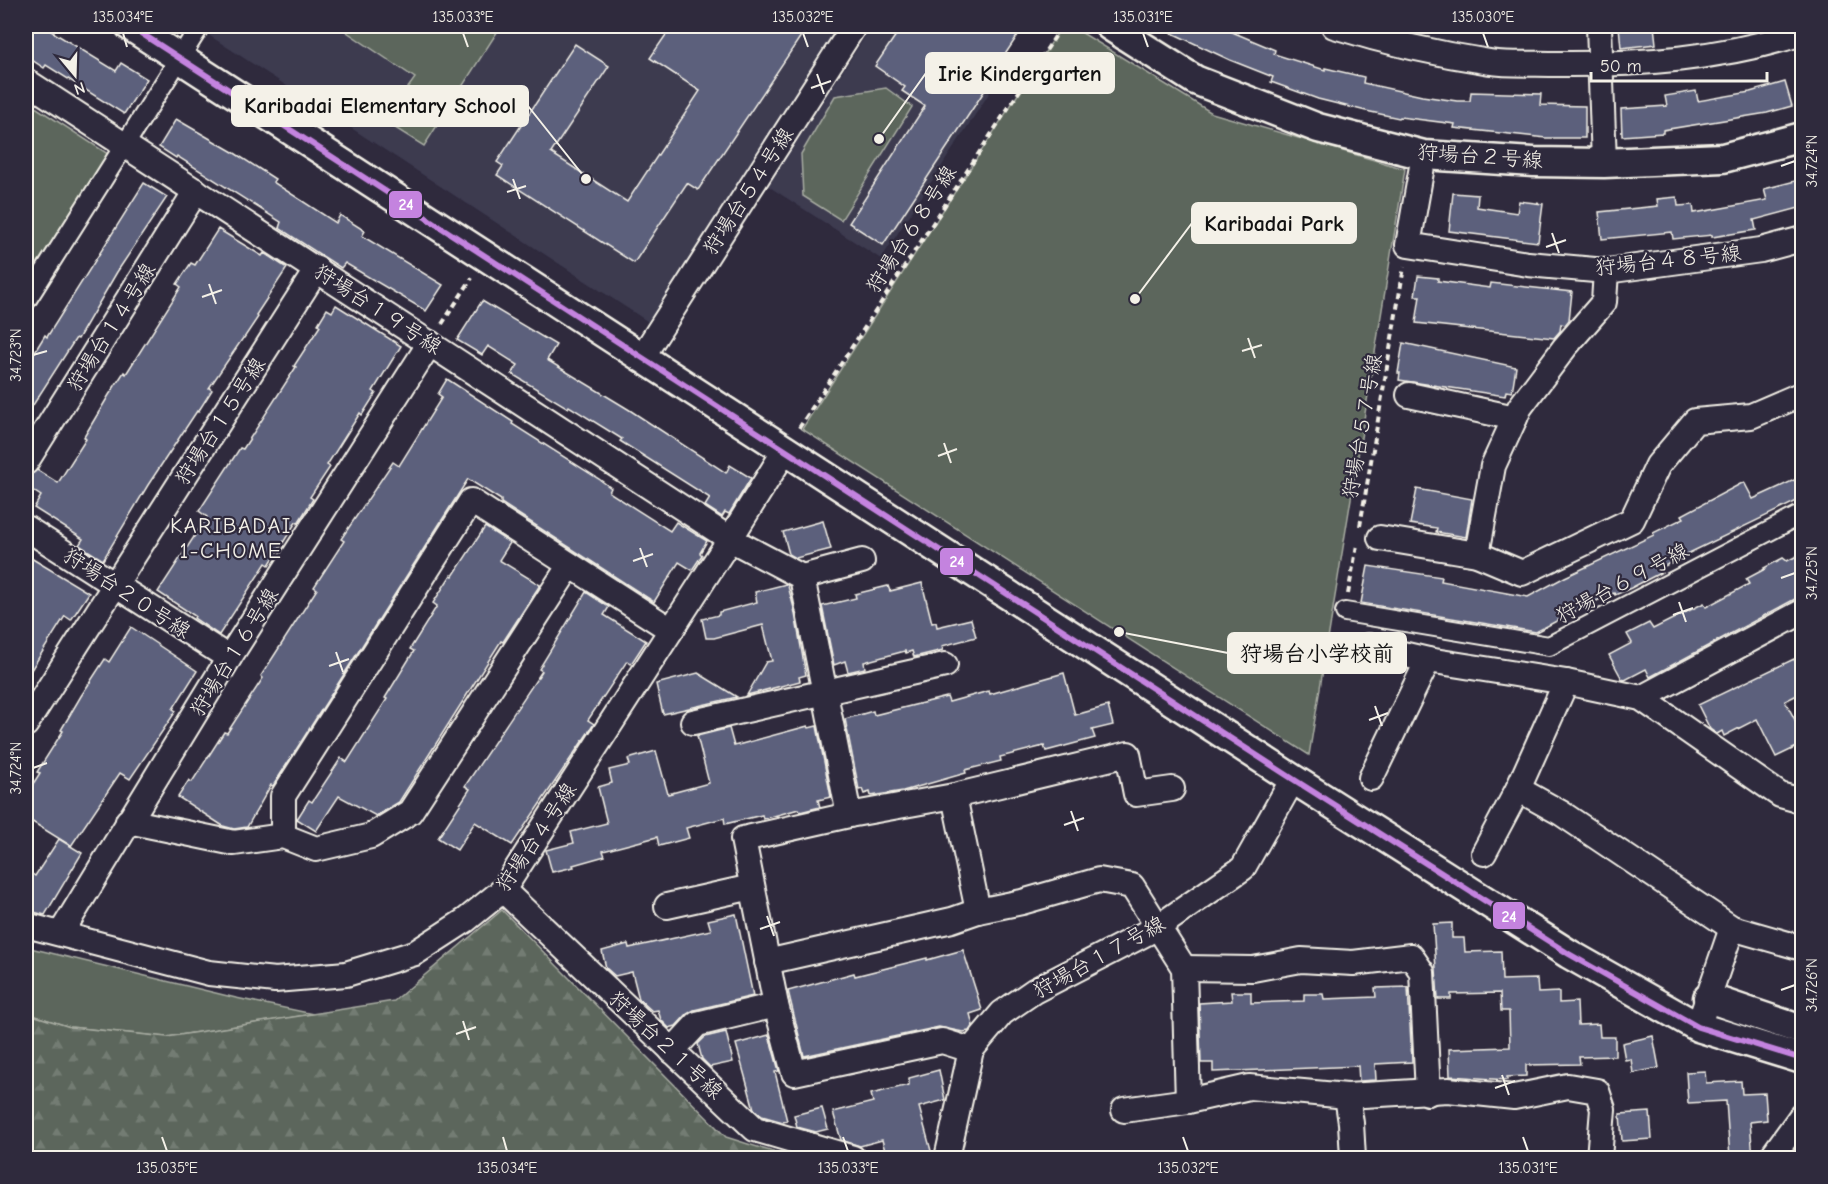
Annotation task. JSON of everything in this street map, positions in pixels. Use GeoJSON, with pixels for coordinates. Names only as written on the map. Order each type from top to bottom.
{"type":"FeatureCollection","features":[{"type":"Feature","properties":{"kind":"street"},"geometry":{"type":"LineString","coordinates":[[130,26],[1293,779],[1569,954],[1698,1027],[1803,1059]]}},
{"type":"Feature","properties":{"kind":"street"},"geometry":{"type":"LineString","coordinates":[[26,300],[200,26]]}},
{"type":"Feature","properties":{"kind":"street","name":"狩場台５４号線"},"geometry":{"type":"LineString","coordinates":[[642,357],[854,26]]}},
{"type":"Feature","properties":{"kind":"street","name":"狩場台２号線"},"geometry":{"type":"LineString","coordinates":[[1110,26],[1195,80],[1318,128],[1424,155],[1534,162],[1604,163],[1723,158],[1803,137]]}},
{"type":"Feature","properties":{"kind":"street"},"geometry":{"type":"LineString","coordinates":[[1334,26],[1384,41],[1492,63],[1600,64],[1685,59],[1780,40],[1803,33]]}},
{"type":"Feature","properties":{"kind":"street"},"geometry":{"type":"LineString","coordinates":[[1599,26],[1604,163]]}},
{"type":"Feature","properties":{"kind":"street","name":"狩場台１９号線"},"geometry":{"type":"LineString","coordinates":[[26,81],[730,538],[802,577]]}},
{"type":"Feature","properties":{"kind":"street"},"geometry":{"type":"LineString","coordinates":[[1408,244],[1424,155]]}},
{"type":"Feature","properties":{"kind":"street","name":"狩場台１４号線"},"geometry":{"type":"LineString","coordinates":[[26,462],[196,191]]}},
{"type":"Feature","properties":{"kind":"street","name":"狩場台４８号線"},"geometry":{"type":"LineString","coordinates":[[1408,244],[1528,264],[1606,271],[1761,250],[1803,239]]}},
{"type":"Feature","properties":{"kind":"street","name":"狩場台１５号線"},"geometry":{"type":"LineString","coordinates":[[26,724],[317,269]]}},
{"type":"Feature","properties":{"kind":"street"},"geometry":{"type":"LineString","coordinates":[[1477,554],[1494,466],[1520,407],[1565,347],[1604,302],[1606,271]]}},
{"type":"Feature","properties":{"kind":"street","name":"狩場台１６号線"},"geometry":{"type":"LineString","coordinates":[[61,933],[229,658],[430,343]]}},
{"type":"Feature","properties":{"kind":"street"},"geometry":{"type":"LineString","coordinates":[[1365,538],[1477,554],[1522,573],[1632,520],[1658,465],[1695,421],[1751,416],[1803,394]]}},
{"type":"Feature","properties":{"kind":"street"},"geometry":{"type":"LineString","coordinates":[[1409,395],[1515,418]]}},
{"type":"Feature","properties":{"kind":"street","name":"狩場台４号線"},"geometry":{"type":"LineString","coordinates":[[26,925],[209,973],[275,980],[346,974],[415,953],[466,921],[503,890],[786,449]]}},
{"type":"Feature","properties":{"kind":"street"},"geometry":{"type":"LineString","coordinates":[[283,836],[283,796],[471,501],[671,630]]}},
{"type":"Feature","properties":{"kind":"street","name":"狩場台６９号線"},"geometry":{"type":"LineString","coordinates":[[1345,612],[1549,646],[1803,514]]}},
{"type":"Feature","properties":{"kind":"street","name":"狩場台２０号線"},"geometry":{"type":"LineString","coordinates":[[26,528],[229,658]]}},
{"type":"Feature","properties":{"kind":"street"},"geometry":{"type":"LineString","coordinates":[[849,815],[802,577],[862,561]]}},
{"type":"Feature","properties":{"kind":"street"},"geometry":{"type":"LineString","coordinates":[[128,821],[234,843],[283,836],[316,849],[371,836],[410,812],[570,565]]}},
{"type":"Feature","properties":{"kind":"street"},"geometry":{"type":"LineString","coordinates":[[1641,698],[1803,612]]}},
{"type":"Feature","properties":{"kind":"street"},"geometry":{"type":"LineString","coordinates":[[1368,646],[1428,660],[1566,682],[1641,698],[1780,795],[1803,801]]}},
{"type":"Feature","properties":{"kind":"street"},"geometry":{"type":"LineString","coordinates":[[1371,778],[1428,660]]}},
{"type":"Feature","properties":{"kind":"street"},"geometry":{"type":"LineString","coordinates":[[693,722],[945,665]]}},
{"type":"Feature","properties":{"kind":"street"},"geometry":{"type":"LineString","coordinates":[[1484,854],[1518,789],[1566,682]]}},
{"type":"Feature","properties":{"kind":"street"},"geometry":{"type":"LineString","coordinates":[[971,1050],[942,1041],[794,1073],[776,1005],[743,839],[849,815],[954,796],[1128,754],[1136,794],[1172,789]]}},
{"type":"Feature","properties":{"kind":"street","name":"狩場台１７号線"},"geometry":{"type":"LineString","coordinates":[[947,1158],[971,1050],[1002,1013],[1034,992],[1158,927],[1244,868],[1293,779]]}},
{"type":"Feature","properties":{"kind":"street"},"geometry":{"type":"LineString","coordinates":[[1518,789],[1561,813],[1732,928],[1803,948]]}},
{"type":"Feature","properties":{"kind":"street"},"geometry":{"type":"LineString","coordinates":[[954,796],[978,911]]}},
{"type":"Feature","properties":{"kind":"street"},"geometry":{"type":"LineString","coordinates":[[767,962],[952,920],[978,911],[1022,902],[1099,880],[1132,886],[1184,968],[1188,1101]]}},
{"type":"Feature","properties":{"kind":"street"},"geometry":{"type":"LineString","coordinates":[[667,906],[752,887]]}},
{"type":"Feature","properties":{"kind":"street","name":"狩場台２１号線"},"geometry":{"type":"LineString","coordinates":[[503,890],[755,1129],[853,1158]]}},
{"type":"Feature","properties":{"kind":"street"},"geometry":{"type":"LineString","coordinates":[[1698,1027],[1732,928]]}},
{"type":"Feature","properties":{"kind":"street"},"geometry":{"type":"LineString","coordinates":[[1184,968],[1252,969],[1301,960],[1353,963],[1411,956],[1422,972],[1428,1093]]}},
{"type":"Feature","properties":{"kind":"street"},"geometry":{"type":"LineString","coordinates":[[1708,998],[1803,1030]]}},
{"type":"Feature","properties":{"kind":"street"},"geometry":{"type":"LineString","coordinates":[[672,1051],[698,1024],[776,1005]]}},
{"type":"Feature","properties":{"kind":"street"},"geometry":{"type":"LineString","coordinates":[[1124,1110],[1188,1101],[1249,1087],[1347,1096],[1428,1093],[1448,1090],[1514,1097],[1568,1086],[1597,1091],[1603,1108],[1599,1158]]}},
{"type":"Feature","properties":{"kind":"street"},"geometry":{"type":"LineString","coordinates":[[1347,1096],[1352,1123],[1353,1158]]}},
{"type":"Feature","properties":{"kind":"street"},"geometry":{"type":"LineString","coordinates":[[1771,1158],[1803,1115]]}},
{"type":"Feature","properties":{"kind":"path","name":"狩場台６８号線"},"geometry":{"type":"LineString","coordinates":[[786,449],[1062,26]]}},
{"type":"Feature","properties":{"kind":"path","name":"狩場台５７号線"},"geometry":{"type":"LineString","coordinates":[[1345,612],[1365,538],[1408,244]]}},
{"type":"Feature","properties":{"kind":"path"},"geometry":{"type":"LineString","coordinates":[[430,343],[486,256]]}},
{"type":"Feature","properties":{"kind":"shaded area"},"geometry":{"type":"Polygon","coordinates":[[[213,26],[841,26],[650,323],[207,34],[213,26]]]}},
{"type":"Feature","properties":{"kind":"shaded area"},"geometry":{"type":"Polygon","coordinates":[[[872,26],[885,26],[990,92],[881,259],[768,186],[872,26]]]}},
{"type":"Feature","properties":{"kind":"green space"},"geometry":{"type":"Polygon","coordinates":[[[338,26],[501,26],[424,146],[384,121],[415,78],[338,26]]]}},
{"type":"Feature","properties":{"kind":"green space"},"geometry":{"type":"Polygon","coordinates":[[[1062,26],[1071,26],[1212,113],[1405,169],[1309,755],[802,429],[1062,26]]]}},
{"type":"Feature","properties":{"kind":"green space"},"geometry":{"type":"Polygon","coordinates":[[[886,88],[912,107],[841,220],[803,196],[801,154],[835,96],[886,88]]]}},
{"type":"Feature","properties":{"kind":"green space"},"geometry":{"type":"Polygon","coordinates":[[[26,101],[108,154],[26,281],[26,101]]]}},
{"type":"Feature","properties":{"kind":"green space"},"geometry":{"type":"Polygon","coordinates":[[[502,910],[726,1137],[792,1158],[26,1158],[26,1013],[70,1027],[167,1037],[394,1001],[502,910]]]}},
{"type":"Feature","properties":{"kind":"green space"},"geometry":{"type":"Polygon","coordinates":[[[26,947],[236,998],[313,1014],[167,1037],[70,1027],[26,1013],[26,947]]]}},
{"type":"Feature","properties":{"kind":"green space"},"geometry":{"type":"Polygon","coordinates":[[[1802,1130],[1802,1158],[1782,1158],[1802,1130]]]}},
{"type":"Feature","properties":{"kind":"building"},"geometry":{"type":"Polygon","coordinates":[[[26,26],[43,26],[116,71],[121,63],[147,79],[124,114],[46,65],[44,68],[26,56],[26,26]]]}},
{"type":"Feature","properties":{"kind":"building"},"geometry":{"type":"Polygon","coordinates":[[[672,26],[785,26],[801,36],[698,190],[687,183],[634,263],[497,175],[503,166],[497,162],[575,44],[609,66],[551,153],[627,202],[700,91],[650,58],[672,26]]]}},
{"type":"Feature","properties":{"kind":"building"},"geometry":{"type":"Polygon","coordinates":[[[902,26],[1024,26],[1004,56],[1006,58],[883,245],[849,223],[925,106],[902,91],[905,87],[875,66],[902,26]]]}},
{"type":"Feature","properties":{"kind":"building"},"geometry":{"type":"Polygon","coordinates":[[[1157,26],[1218,26],[1275,50],[1274,54],[1325,70],[1325,68],[1364,77],[1363,83],[1422,96],[1470,101],[1471,92],[1541,94],[1540,105],[1585,106],[1585,138],[1546,138],[1454,128],[1455,124],[1399,118],[1318,99],[1271,82],[1273,77],[1157,26]]]}},
{"type":"Feature","properties":{"kind":"building"},"geometry":{"type":"Polygon","coordinates":[[[1619,26],[1654,26],[1656,44],[1621,48],[1619,26]]]}},
{"type":"Feature","properties":{"kind":"building"},"geometry":{"type":"Polygon","coordinates":[[[1785,82],[1792,106],[1767,113],[1663,130],[1663,133],[1622,136],[1621,109],[1667,106],[1665,96],[1696,91],[1698,101],[1750,92],[1785,82]]]}},
{"type":"Feature","properties":{"kind":"building"},"geometry":{"type":"Polygon","coordinates":[[[176,119],[275,179],[273,182],[336,223],[340,215],[365,231],[362,236],[443,285],[426,311],[345,263],[341,268],[279,228],[281,222],[159,147],[176,119]]]}},
{"type":"Feature","properties":{"kind":"building"},"geometry":{"type":"Polygon","coordinates":[[[1803,179],[1803,207],[1754,220],[1756,230],[1712,237],[1712,235],[1673,239],[1672,232],[1602,239],[1599,212],[1658,206],[1657,199],[1677,197],[1678,206],[1693,205],[1694,213],[1767,200],[1764,189],[1803,179]]]}},
{"type":"Feature","properties":{"kind":"building"},"geometry":{"type":"Polygon","coordinates":[[[144,183],[167,197],[117,272],[78,339],[76,338],[26,416],[26,366],[45,335],[47,337],[144,183]]]}},
{"type":"Feature","properties":{"kind":"building"},"geometry":{"type":"Polygon","coordinates":[[[1453,193],[1478,195],[1477,207],[1517,213],[1519,201],[1543,204],[1538,242],[1449,231],[1453,193]]]}},
{"type":"Feature","properties":{"kind":"building"},"geometry":{"type":"Polygon","coordinates":[[[218,229],[262,256],[264,253],[287,268],[256,315],[258,317],[209,388],[212,390],[148,485],[103,560],[79,545],[83,539],[34,508],[41,496],[26,486],[26,481],[37,470],[58,483],[86,439],[84,437],[109,395],[124,372],[126,374],[181,287],[177,284],[191,263],[195,265],[218,229]]]}},
{"type":"Feature","properties":{"kind":"building"},"geometry":{"type":"Polygon","coordinates":[[[1418,276],[1490,288],[1491,283],[1572,292],[1569,320],[1565,325],[1561,324],[1560,331],[1554,338],[1416,323],[1420,296],[1415,296],[1418,276]]]}},
{"type":"Feature","properties":{"kind":"building"},"geometry":{"type":"Polygon","coordinates":[[[482,301],[556,345],[547,360],[628,409],[726,473],[730,465],[751,478],[729,514],[725,512],[722,517],[705,506],[710,498],[620,441],[622,439],[512,374],[518,365],[488,346],[482,355],[457,340],[482,301]]]}},
{"type":"Feature","properties":{"kind":"building"},"geometry":{"type":"Polygon","coordinates":[[[336,305],[401,346],[373,391],[376,393],[362,415],[360,413],[327,465],[330,467],[310,497],[313,499],[298,523],[296,522],[269,565],[266,563],[219,635],[158,592],[207,517],[199,511],[240,448],[243,449],[296,367],[294,366],[320,326],[318,324],[327,309],[332,312],[336,305]]]}},
{"type":"Feature","properties":{"kind":"building"},"geometry":{"type":"Polygon","coordinates":[[[1403,343],[1516,367],[1512,392],[1506,391],[1505,396],[1399,380],[1403,343]]]}},
{"type":"Feature","properties":{"kind":"building"},"geometry":{"type":"Polygon","coordinates":[[[447,379],[513,422],[512,424],[599,479],[611,488],[609,492],[670,531],[676,522],[707,541],[700,553],[702,555],[692,570],[679,562],[654,602],[501,503],[501,500],[468,479],[273,786],[271,785],[247,827],[234,829],[223,826],[178,797],[189,780],[192,782],[224,732],[227,733],[263,678],[261,676],[317,589],[314,587],[344,541],[341,539],[393,462],[399,466],[442,397],[438,394],[447,379]]]}},
{"type":"Feature","properties":{"kind":"building"},"geometry":{"type":"Polygon","coordinates":[[[1803,476],[1803,498],[1683,556],[1661,568],[1662,572],[1631,588],[1581,608],[1536,632],[1361,603],[1368,566],[1442,577],[1441,581],[1528,597],[1654,535],[1653,533],[1684,518],[1682,515],[1744,482],[1753,499],[1803,476]]]}},
{"type":"Feature","properties":{"kind":"building"},"geometry":{"type":"Polygon","coordinates":[[[1417,489],[1472,499],[1466,537],[1436,532],[1437,528],[1410,524],[1417,489]]]}},
{"type":"Feature","properties":{"kind":"building"},"geometry":{"type":"Polygon","coordinates":[[[823,521],[831,549],[796,558],[789,554],[783,532],[823,521]]]}},
{"type":"Feature","properties":{"kind":"building"},"geometry":{"type":"Polygon","coordinates":[[[485,527],[510,543],[499,560],[540,585],[503,642],[501,641],[399,802],[376,816],[339,796],[316,831],[297,819],[309,800],[312,802],[341,758],[347,762],[414,651],[410,649],[437,606],[433,603],[485,527]]]}},
{"type":"Feature","properties":{"kind":"building"},"geometry":{"type":"Polygon","coordinates":[[[1803,553],[1803,598],[1795,599],[1650,677],[1646,669],[1625,680],[1622,679],[1609,655],[1632,643],[1627,634],[1649,623],[1653,629],[1704,603],[1706,607],[1749,584],[1746,579],[1764,568],[1783,558],[1787,561],[1803,553]]]}},
{"type":"Feature","properties":{"kind":"building"},"geometry":{"type":"Polygon","coordinates":[[[26,555],[89,593],[71,620],[65,616],[26,678],[26,555]]]}},
{"type":"Feature","properties":{"kind":"building"},"geometry":{"type":"Polygon","coordinates":[[[922,583],[932,623],[936,622],[937,627],[971,619],[976,637],[942,646],[943,650],[914,657],[912,651],[906,653],[905,651],[864,662],[865,668],[848,672],[845,661],[834,665],[822,606],[856,598],[855,594],[888,586],[890,591],[922,583]]]}},
{"type":"Feature","properties":{"kind":"building"},"geometry":{"type":"Polygon","coordinates":[[[786,584],[794,608],[806,675],[799,677],[800,681],[747,695],[766,662],[772,661],[763,625],[706,638],[702,619],[757,602],[755,592],[786,584]]]}},
{"type":"Feature","properties":{"kind":"building"},"geometry":{"type":"Polygon","coordinates":[[[586,592],[609,607],[604,615],[646,641],[631,664],[627,661],[588,720],[594,724],[512,845],[475,822],[457,850],[438,838],[470,789],[465,786],[542,671],[539,669],[586,592]]]}},
{"type":"Feature","properties":{"kind":"building"},"geometry":{"type":"Polygon","coordinates":[[[131,627],[197,671],[173,709],[176,711],[130,779],[120,773],[71,846],[26,818],[26,795],[81,696],[105,659],[109,662],[131,627]]]}},
{"type":"Feature","properties":{"kind":"building"},"geometry":{"type":"Polygon","coordinates":[[[1794,659],[1803,675],[1803,692],[1785,701],[1803,735],[1803,744],[1776,757],[1757,719],[1724,736],[1722,731],[1717,734],[1710,729],[1698,705],[1794,659]]]}},
{"type":"Feature","properties":{"kind":"building"},"geometry":{"type":"Polygon","coordinates":[[[698,673],[737,697],[663,714],[656,684],[698,673]]]}},
{"type":"Feature","properties":{"kind":"building"},"geometry":{"type":"Polygon","coordinates":[[[1064,673],[1075,715],[1108,706],[1113,725],[1092,730],[1095,738],[1046,751],[1044,746],[1000,757],[1001,761],[965,770],[966,773],[903,791],[871,796],[870,792],[864,794],[862,789],[859,790],[845,719],[873,711],[874,715],[947,697],[949,702],[989,691],[990,694],[1064,673]]]}},
{"type":"Feature","properties":{"kind":"building"},"geometry":{"type":"Polygon","coordinates":[[[808,726],[809,728],[817,726],[831,797],[818,800],[820,807],[800,812],[799,809],[763,819],[762,815],[725,824],[724,818],[686,828],[689,838],[659,846],[657,837],[603,851],[605,856],[552,872],[546,850],[574,843],[571,832],[607,823],[598,787],[612,783],[609,770],[630,765],[628,759],[656,751],[668,794],[709,783],[697,736],[729,728],[734,746],[808,726]]]}},
{"type":"Feature","properties":{"kind":"building"},"geometry":{"type":"Polygon","coordinates":[[[59,839],[82,853],[45,915],[30,911],[26,908],[26,885],[32,874],[35,876],[59,839]]]}},
{"type":"Feature","properties":{"kind":"building"},"geometry":{"type":"Polygon","coordinates":[[[736,914],[753,996],[694,1010],[676,1026],[669,1028],[661,1020],[658,1010],[652,1011],[639,999],[632,972],[615,976],[606,968],[602,951],[628,944],[629,948],[711,930],[708,920],[736,914]]]}},
{"type":"Feature","properties":{"kind":"building"},"geometry":{"type":"Polygon","coordinates":[[[1452,923],[1452,938],[1464,938],[1465,952],[1501,951],[1502,980],[1537,979],[1538,993],[1559,992],[1559,1003],[1577,1002],[1578,1025],[1599,1024],[1600,1037],[1615,1037],[1615,1056],[1579,1057],[1580,1064],[1526,1065],[1526,1076],[1507,1077],[1507,1080],[1450,1076],[1449,1049],[1510,1047],[1509,1011],[1501,1011],[1500,993],[1451,994],[1451,999],[1438,999],[1433,924],[1452,923]]]}},
{"type":"Feature","properties":{"kind":"building"},"geometry":{"type":"Polygon","coordinates":[[[963,950],[982,1010],[970,1014],[973,1025],[969,1031],[939,1027],[804,1056],[788,991],[854,973],[855,976],[963,950]]]}},
{"type":"Feature","properties":{"kind":"building"},"geometry":{"type":"Polygon","coordinates":[[[1408,987],[1412,1062],[1375,1064],[1376,1080],[1359,1081],[1358,1066],[1213,1072],[1213,1063],[1201,1063],[1199,1003],[1232,1001],[1231,992],[1251,992],[1251,1003],[1304,1001],[1304,994],[1323,994],[1324,999],[1376,997],[1375,988],[1408,987]]]}},
{"type":"Feature","properties":{"kind":"building"},"geometry":{"type":"Polygon","coordinates":[[[726,1032],[733,1062],[710,1067],[702,1059],[698,1044],[705,1037],[726,1032]]]}},
{"type":"Feature","properties":{"kind":"building"},"geometry":{"type":"Polygon","coordinates":[[[769,1035],[779,1071],[775,1072],[787,1121],[783,1122],[762,1116],[754,1109],[736,1044],[769,1035]]]}},
{"type":"Feature","properties":{"kind":"building"},"geometry":{"type":"Polygon","coordinates":[[[1653,1036],[1659,1068],[1633,1073],[1631,1059],[1625,1060],[1622,1043],[1653,1036]]]}},
{"type":"Feature","properties":{"kind":"building"},"geometry":{"type":"Polygon","coordinates":[[[939,1070],[945,1100],[919,1107],[933,1158],[887,1158],[882,1140],[860,1146],[841,1140],[833,1112],[873,1102],[871,1094],[909,1085],[909,1078],[939,1070]]]}},
{"type":"Feature","properties":{"kind":"building"},"geometry":{"type":"Polygon","coordinates":[[[1705,1071],[1706,1083],[1741,1081],[1742,1094],[1765,1093],[1767,1120],[1750,1122],[1753,1157],[1730,1158],[1726,1101],[1688,1103],[1686,1072],[1705,1071]]]}},
{"type":"Feature","properties":{"kind":"building"},"geometry":{"type":"Polygon","coordinates":[[[822,1108],[828,1129],[816,1132],[797,1127],[794,1115],[822,1108]]]}},
{"type":"Feature","properties":{"kind":"building"},"geometry":{"type":"Polygon","coordinates":[[[1650,1112],[1652,1139],[1622,1141],[1620,1114],[1650,1112]]]}},
{"type":"Feature","properties":{"kind":"transit line","name":"24"},"geometry":{"type":"LineString","coordinates":[[130,26],[1293,779],[1569,954],[1698,1027],[1802,1059]]}},
{"type":"Feature","properties":{"kind":"place","name":"Irie Kindergarten"},"geometry":{"type":"Point","coordinates":[879,139]}},
{"type":"Feature","properties":{"kind":"place","name":"Karibadai Elementary School"},"geometry":{"type":"Point","coordinates":[586,179]}},
{"type":"Feature","properties":{"kind":"place","name":"Karibadai Park"},"geometry":{"type":"Point","coordinates":[1135,299]}},
{"type":"Feature","properties":{"kind":"place","name":"狩場台小学校前"},"geometry":{"type":"Point","coordinates":[1119,632]}},
{"type":"Feature","properties":{"kind":"district","name":"KARIBADAI 1-CHOME"},"geometry":{"type":"Point","coordinates":[231,538]}}]}
